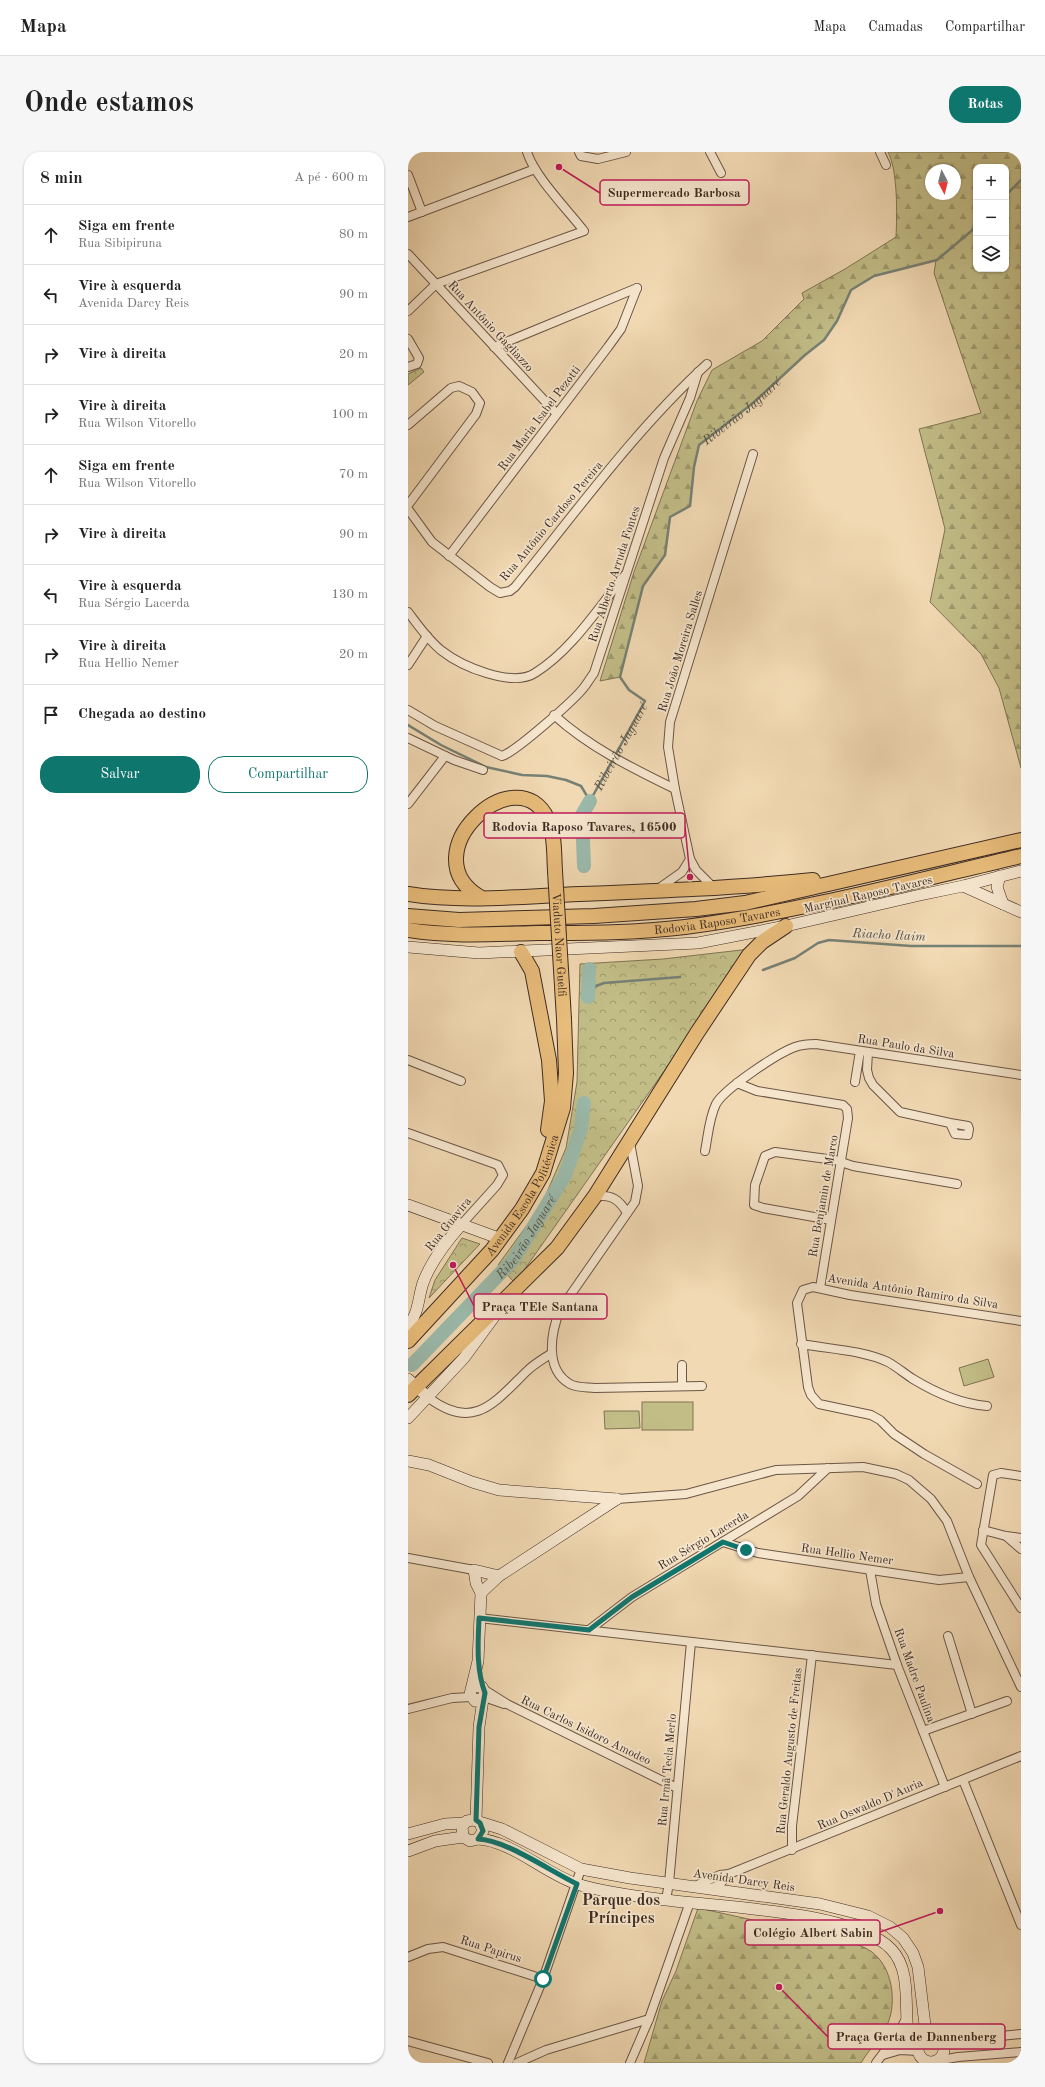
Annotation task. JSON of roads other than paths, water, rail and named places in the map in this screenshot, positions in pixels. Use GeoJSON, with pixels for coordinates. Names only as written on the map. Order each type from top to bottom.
{"type":"FeatureCollection","features":[{"type":"Feature","properties":{"kind":"highway","name":"Viaduto Naor Guelfi"},"geometry":{"type":"LineString","coordinates":[[480,897],[458,883],[450,870],[448,856],[449,843],[455,830],[475,812],[494,801],[510,797],[524,799],[538,807],[548,820],[552,836],[564,1019]]}},
{"type":"Feature","properties":{"kind":"highway","name":"Rodovia Raposo Tavares"},"geometry":{"type":"LineString","coordinates":[[408,916],[459,920],[482,920],[594,916],[696,909],[745,903],[1021,840]]}},
{"type":"Feature","properties":{"kind":"highway","name":"Rodovia Raposo Tavares"},"geometry":{"type":"LineString","coordinates":[[408,930],[440,934],[487,934],[619,931],[683,927],[777,912],[1021,856]]}},
{"type":"Feature","properties":{"kind":"highway"},"geometry":{"type":"LineString","coordinates":[[408,894],[427,897],[480,897],[654,891],[792,882],[885,872]]}},
{"type":"Feature","properties":{"kind":"highway"},"geometry":{"type":"LineString","coordinates":[[411,1386],[507,1299],[557,1248],[595,1196],[630,1143],[697,1033],[749,955],[762,942],[786,926]]}},
{"type":"Feature","properties":{"kind":"highway"},"geometry":{"type":"LineString","coordinates":[[521,952],[532,971],[551,1073],[552,1111],[543,1151],[543,1173]]}},
{"type":"Feature","properties":{"kind":"highway","name":"Avenida Escola Politécnica"},"geometry":{"type":"LineString","coordinates":[[408,1340],[501,1239],[522,1209],[543,1173],[563,1108],[566,1067],[564,1019]]}},
{"type":"Feature","properties":{"kind":"main road","name":"Marginal Raposo Tavares"},"geometry":{"type":"LineString","coordinates":[[408,947],[479,954],[698,943],[786,926],[920,894],[963,886],[1021,871]]}},
{"type":"Feature","properties":{"kind":"main road"},"geometry":{"type":"LineString","coordinates":[[1000,876],[997,887],[1003,904]]}},
{"type":"Feature","properties":{"kind":"main road"},"geometry":{"type":"LineString","coordinates":[[963,886],[1021,912]]}},
{"type":"Feature","properties":{"kind":"main road"},"geometry":{"type":"LineString","coordinates":[[408,1205],[501,1239]]}},
{"type":"Feature","properties":{"kind":"main road","name":"Rua Guavira"},"geometry":{"type":"LineString","coordinates":[[408,1326],[416,1312],[423,1283],[436,1257],[461,1225]]}},
{"type":"Feature","properties":{"kind":"main road"},"geometry":{"type":"LineString","coordinates":[[411,1415],[429,1398],[464,1358],[507,1299]]}},
{"type":"Feature","properties":{"kind":"main road"},"geometry":{"type":"LineString","coordinates":[[411,1386],[429,1398]]}},
{"type":"Feature","properties":{"kind":"main road"},"geometry":{"type":"LineString","coordinates":[[411,1386],[418,1398],[411,1415]]}},
{"type":"Feature","properties":{"kind":"main road"},"geometry":{"type":"LineString","coordinates":[[408,1461],[429,1464],[499,1490],[617,1499]]}},
{"type":"Feature","properties":{"kind":"main road"},"geometry":{"type":"LineString","coordinates":[[408,1466],[442,1470]]}},
{"type":"Feature","properties":{"kind":"main road"},"geometry":{"type":"LineString","coordinates":[[481,1593],[499,1576],[617,1499]]}},
{"type":"Feature","properties":{"kind":"main road"},"geometry":{"type":"LineString","coordinates":[[478,1839],[483,1831],[478,1822],[478,1661],[481,1593],[476,1582],[474,1570],[499,1576]]}},
{"type":"Feature","properties":{"kind":"main road"},"geometry":{"type":"LineString","coordinates":[[408,1834],[445,1824],[464,1823],[470,1820],[478,1822]]}},
{"type":"Feature","properties":{"kind":"main road","name":"Avenida Darcy Reis"},"geometry":{"type":"LineString","coordinates":[[478,1822],[502,1829],[581,1869],[843,1909],[868,1916],[890,1927],[903,1938],[913,1953],[918,1967],[925,2025],[931,2036]]}},
{"type":"Feature","properties":{"kind":"main road"},"geometry":{"type":"LineString","coordinates":[[464,1823],[461,1829],[463,1836],[470,1841],[484,1839],[513,1851],[577,1884],[666,1900],[750,1908],[826,1920],[861,1930],[878,1938],[892,1949],[899,1960],[904,1974],[909,2039],[929,2062],[940,2058],[944,2050],[942,2042],[931,2036],[921,2040],[918,2049]]}},
{"type":"Feature","properties":{"kind":"main road"},"geometry":{"type":"LineString","coordinates":[[408,1850],[435,1841],[463,1836]]}},
{"type":"Feature","properties":{"kind":"main road"},"geometry":{"type":"LineString","coordinates":[[690,1902],[695,1886]]}},
{"type":"Feature","properties":{"kind":"street"},"geometry":{"type":"LineString","coordinates":[[408,311],[436,284],[584,231],[535,169],[526,152]]}},
{"type":"Feature","properties":{"kind":"street"},"geometry":{"type":"LineString","coordinates":[[579,152],[581,156],[598,159],[626,152]]}},
{"type":"Feature","properties":{"kind":"street"},"geometry":{"type":"LineString","coordinates":[[710,152],[721,173]]}},
{"type":"Feature","properties":{"kind":"street"},"geometry":{"type":"LineString","coordinates":[[880,152],[886,165]]}},
{"type":"Feature","properties":{"kind":"street"},"geometry":{"type":"LineString","coordinates":[[408,217],[535,169]]}},
{"type":"Feature","properties":{"kind":"street"},"geometry":{"type":"LineString","coordinates":[[408,175],[422,212]]}},
{"type":"Feature","properties":{"kind":"street","name":"Rua Antônio Gagliazzo"},"geometry":{"type":"LineString","coordinates":[[408,254],[556,413]]}},
{"type":"Feature","properties":{"kind":"street","name":"Rua Maria Isabel Pezotti"},"geometry":{"type":"LineString","coordinates":[[449,556],[621,329],[637,288],[494,346]]}},
{"type":"Feature","properties":{"kind":"street"},"geometry":{"type":"LineString","coordinates":[[408,339],[419,358],[417,364],[408,367]]}},
{"type":"Feature","properties":{"kind":"street","name":"Rua Antônio Cardoso Pereira"},"geometry":{"type":"LineString","coordinates":[[408,509],[432,542],[449,556],[500,593],[510,591],[515,587],[630,446],[686,384],[707,364]]}},
{"type":"Feature","properties":{"kind":"street","name":"Rua Alberto Arruda Fontes"},"geometry":{"type":"LineString","coordinates":[[408,710],[422,720],[502,756],[509,754],[585,687],[594,673],[664,458],[690,398],[698,372]]}},
{"type":"Feature","properties":{"kind":"street"},"geometry":{"type":"LineString","coordinates":[[408,425],[451,388],[459,386],[472,392],[480,403],[476,414],[408,505]]}},
{"type":"Feature","properties":{"kind":"street","name":"Rua João Moreira Salles"},"geometry":{"type":"LineString","coordinates":[[714,888],[696,870],[690,858],[675,789],[668,747],[670,722],[753,454]]}},
{"type":"Feature","properties":{"kind":"street"},"geometry":{"type":"LineString","coordinates":[[408,612],[427,636],[441,650],[461,664],[495,675],[514,678],[534,674],[563,651],[628,572]]}},
{"type":"Feature","properties":{"kind":"street"},"geometry":{"type":"LineString","coordinates":[[408,665],[427,636]]}},
{"type":"Feature","properties":{"kind":"street"},"geometry":{"type":"LineString","coordinates":[[554,715],[592,744],[620,762],[675,789]]}},
{"type":"Feature","properties":{"kind":"street"},"geometry":{"type":"LineString","coordinates":[[408,738],[445,756],[483,770]]}},
{"type":"Feature","properties":{"kind":"street"},"geometry":{"type":"LineString","coordinates":[[408,804],[445,756]]}},
{"type":"Feature","properties":{"kind":"street"},"geometry":{"type":"LineString","coordinates":[[654,891],[682,872],[690,858]]}},
{"type":"Feature","properties":{"kind":"street","name":"Rua Paulo da Silva"},"geometry":{"type":"LineString","coordinates":[[705,1152],[716,1103],[725,1091],[788,1050],[811,1044],[1021,1075]]}},
{"type":"Feature","properties":{"kind":"street"},"geometry":{"type":"LineString","coordinates":[[855,1082],[864,1051]]}},
{"type":"Feature","properties":{"kind":"street"},"geometry":{"type":"LineString","coordinates":[[864,1051],[869,1078],[873,1085],[900,1112],[950,1123]]}},
{"type":"Feature","properties":{"kind":"street"},"geometry":{"type":"LineString","coordinates":[[408,1060],[460,1081]]}},
{"type":"Feature","properties":{"kind":"street","name":"Rua Benjamin de Marco"},"geometry":{"type":"LineString","coordinates":[[737,1083],[757,1091],[843,1105],[847,1109],[848,1118],[820,1288]]}},
{"type":"Feature","properties":{"kind":"street","name":"Rua Guavira"},"geometry":{"type":"LineString","coordinates":[[408,1133],[498,1165],[503,1175],[497,1185],[461,1225]]}},
{"type":"Feature","properties":{"kind":"street"},"geometry":{"type":"LineString","coordinates":[[630,1143],[638,1186],[635,1202],[560,1310],[554,1325],[552,1353],[556,1368],[563,1378],[570,1384],[579,1387],[702,1386]]}},
{"type":"Feature","properties":{"kind":"street"},"geometry":{"type":"LineString","coordinates":[[831,1220],[757,1207],[753,1202],[755,1185],[763,1159],[771,1153],[840,1163],[957,1184]]}},
{"type":"Feature","properties":{"kind":"street"},"geometry":{"type":"LineString","coordinates":[[595,1196],[605,1195],[616,1198],[627,1213]]}},
{"type":"Feature","properties":{"kind":"street","name":"Avenida Antônio Ramiro da Silva"},"geometry":{"type":"LineString","coordinates":[[801,1344],[797,1303],[802,1292],[808,1288],[820,1288],[850,1295],[1021,1321]]}},
{"type":"Feature","properties":{"kind":"street"},"geometry":{"type":"LineString","coordinates":[[977,1484],[924,1454],[894,1434],[876,1418],[862,1412],[819,1404],[811,1394],[808,1386],[801,1344],[870,1356],[888,1362],[915,1380],[948,1397],[968,1405],[987,1406]]}},
{"type":"Feature","properties":{"kind":"street"},"geometry":{"type":"LineString","coordinates":[[429,1398],[443,1408],[458,1412],[474,1412],[487,1408],[498,1401],[528,1369],[552,1353]]}},
{"type":"Feature","properties":{"kind":"street"},"geometry":{"type":"LineString","coordinates":[[682,1365],[682,1386]]}},
{"type":"Feature","properties":{"kind":"street"},"geometry":{"type":"LineString","coordinates":[[617,1499],[686,1494],[776,1470],[863,1467],[896,1474],[908,1480],[931,1500],[944,1517],[969,1577],[1021,1687]]}},
{"type":"Feature","properties":{"kind":"street","name":"Rua Sérgio Lacerda"},"geometry":{"type":"LineString","coordinates":[[589,1630],[632,1597],[798,1496],[828,1468]]}},
{"type":"Feature","properties":{"kind":"street"},"geometry":{"type":"LineString","coordinates":[[1021,1476],[1001,1473],[993,1475],[983,1530],[982,1549],[1021,1608]]}},
{"type":"Feature","properties":{"kind":"street"},"geometry":{"type":"LineString","coordinates":[[983,1530],[1021,1538]]}},
{"type":"Feature","properties":{"kind":"street"},"geometry":{"type":"LineString","coordinates":[[1006,1536],[1021,1549]]}},
{"type":"Feature","properties":{"kind":"street","name":"Rua Hellio Nemer"},"geometry":{"type":"LineString","coordinates":[[723,1542],[758,1553],[939,1580],[969,1577]]}},
{"type":"Feature","properties":{"kind":"street"},"geometry":{"type":"LineString","coordinates":[[408,1558],[474,1570]]}},
{"type":"Feature","properties":{"kind":"street","name":"Rua Madre Paulina"},"geometry":{"type":"LineString","coordinates":[[870,1570],[876,1604],[897,1665],[944,1787]]}},
{"type":"Feature","properties":{"kind":"street"},"geometry":{"type":"LineString","coordinates":[[479,1618],[897,1665]]}},
{"type":"Feature","properties":{"kind":"street"},"geometry":{"type":"LineString","coordinates":[[948,1636],[972,1714]]}},
{"type":"Feature","properties":{"kind":"street","name":"Rua Irmã Tecla Merlo"},"geometry":{"type":"LineString","coordinates":[[666,1900],[670,1883],[677,1788],[691,1642]]}},
{"type":"Feature","properties":{"kind":"street","name":"Rua Geraldo Augusto de Freitas"},"geometry":{"type":"LineString","coordinates":[[792,1850],[792,1826],[812,1655]]}},
{"type":"Feature","properties":{"kind":"street","name":"Rua Carlos Isidoro Amodeo"},"geometry":{"type":"LineString","coordinates":[[408,1709],[452,1698],[478,1694],[506,1704],[677,1788]]}},
{"type":"Feature","properties":{"kind":"street"},"geometry":{"type":"LineString","coordinates":[[923,1731],[1007,1701]]}},
{"type":"Feature","properties":{"kind":"street","name":"Rua Oswaldo D'Auria"},"geometry":{"type":"LineString","coordinates":[[695,1886],[720,1875],[729,1874],[792,1850],[1021,1756]]}},
{"type":"Feature","properties":{"kind":"street"},"geometry":{"type":"LineString","coordinates":[[963,1780],[1021,1925]]}},
{"type":"Feature","properties":{"kind":"street"},"geometry":{"type":"LineString","coordinates":[[508,2063],[543,1979],[581,1869]]}},
{"type":"Feature","properties":{"kind":"street","name":"Rua Oswaldo D'Auria"},"geometry":{"type":"LineString","coordinates":[[710,1889],[720,1884],[729,1874]]}},
{"type":"Feature","properties":{"kind":"street"},"geometry":{"type":"LineString","coordinates":[[630,2063],[649,2019],[690,1902]]}},
{"type":"Feature","properties":{"kind":"street","name":"Rua Papirus"},"geometry":{"type":"LineString","coordinates":[[408,1957],[428,1949],[443,1947],[543,1979]]}},
{"type":"Feature","properties":{"kind":"street"},"geometry":{"type":"LineString","coordinates":[[876,2063],[883,2055],[907,2017]]}},
{"type":"Feature","properties":{"kind":"street"},"geometry":{"type":"LineString","coordinates":[[517,2063],[546,2050],[649,2019]]}},
{"type":"Feature","properties":{"kind":"street"},"geometry":{"type":"LineString","coordinates":[[942,2042],[1021,2034]]}},
{"type":"Feature","properties":{"kind":"street"},"geometry":{"type":"LineString","coordinates":[[410,2044],[488,2063]]}},
{"type":"Feature","properties":{"kind":"street"},"geometry":{"type":"LineString","coordinates":[[883,2055],[900,2050],[918,2049]]}},
{"type":"Feature","properties":{"kind":"street"},"geometry":{"type":"LineString","coordinates":[[929,2062],[979,2055],[1021,2052]]}},
{"type":"Feature","properties":{"kind":"street"},"geometry":{"type":"LineString","coordinates":[[974,2063],[979,2055]]}},
{"type":"Feature","properties":{"kind":"waterway","name":"Ribeirão Jaguaré"},"geometry":{"type":"LineString","coordinates":[[1009,192],[1021,180]]}},
{"type":"Feature","properties":{"kind":"waterway","name":"Ribeirão Jaguaré"},"geometry":{"type":"LineString","coordinates":[[408,725],[441,745],[486,767],[522,775],[547,776],[566,780],[581,786],[590,801],[645,701],[629,690],[620,677],[643,586],[665,555],[670,517],[690,506],[694,467],[699,445],[753,403],[805,355],[824,340],[837,321],[851,290],[874,276],[937,260],[973,230]]}},
{"type":"Feature","properties":{"kind":"waterway","name":"Ribeirão Jaguaré"},"geometry":{"type":"LineString","coordinates":[[584,866],[582,815],[590,801]]}},
{"type":"Feature","properties":{"kind":"waterway","name":"Riacho Itaim"},"geometry":{"type":"LineString","coordinates":[[763,970],[795,958],[818,943],[829,940],[911,946],[1021,946]]}},
{"type":"Feature","properties":{"kind":"waterway","name":"Ribeirão Jaguaré"},"geometry":{"type":"LineString","coordinates":[[588,997],[589,969]]}},
{"type":"Feature","properties":{"kind":"waterway","name":"Riacho Itaim"},"geometry":{"type":"LineString","coordinates":[[588,997],[596,986],[604,983],[680,977]]}},
{"type":"Feature","properties":{"kind":"waterway","name":"Ribeirão Jaguaré"},"geometry":{"type":"LineString","coordinates":[[412,1365],[514,1259],[565,1175],[581,1129],[584,1103]]}},
{"type":"Feature","properties":{"kind":"place","name":"Supermercado Barbosa"},"geometry":{"type":"Point","coordinates":[559,167]}},
{"type":"Feature","properties":{"kind":"place","name":"Rodovia Raposo Tavares, 16500"},"geometry":{"type":"Point","coordinates":[690,877]}},
{"type":"Feature","properties":{"kind":"place","name":"Praça TEle Santana"},"geometry":{"type":"Point","coordinates":[453,1265]}},
{"type":"Feature","properties":{"kind":"place","name":"Colégio Albert Sabin"},"geometry":{"type":"Point","coordinates":[940,1911]}},
{"type":"Feature","properties":{"kind":"place","name":"Praça Gerta de Dannenberg"},"geometry":{"type":"Point","coordinates":[779,1987]}},
{"type":"Feature","properties":{"kind":"district","name":"Parque dos Príncipes"},"geometry":{"type":"Point","coordinates":[621,1908]}}]}
